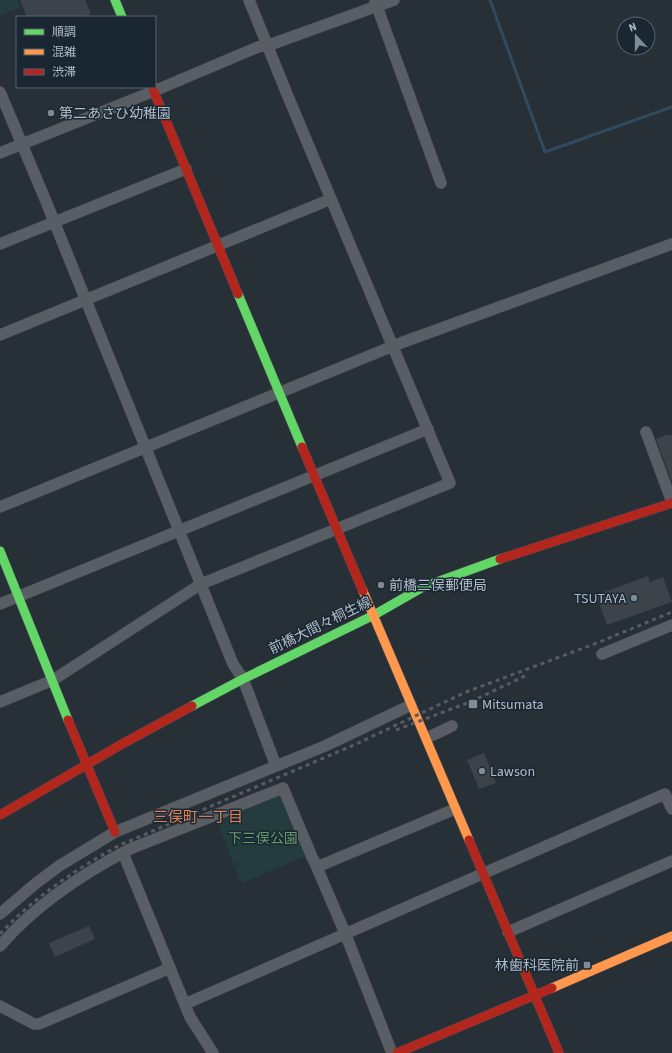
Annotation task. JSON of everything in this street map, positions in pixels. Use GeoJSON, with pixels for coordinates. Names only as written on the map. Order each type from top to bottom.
{"type":"FeatureCollection","features":[{"type":"Feature","properties":{"kind":"street"},"geometry":{"type":"LineString","coordinates":[[115,0],[122,16]]}},
{"type":"Feature","properties":{"kind":"street"},"geometry":{"type":"LineString","coordinates":[[0,702],[53,680],[200,584],[450,483],[249,0]]}},
{"type":"Feature","properties":{"kind":"street"},"geometry":{"type":"LineString","coordinates":[[156,88],[376,3],[394,0]]}},
{"type":"Feature","properties":{"kind":"street"},"geometry":{"type":"LineString","coordinates":[[376,3],[441,183]]}},
{"type":"Feature","properties":{"kind":"street"},"geometry":{"type":"LineString","coordinates":[[0,153],[153,89],[411,705],[484,873],[559,1053]]}},
{"type":"Feature","properties":{"kind":"street"},"geometry":{"type":"LineString","coordinates":[[0,92],[55,222],[200,584],[235,668],[243,679],[276,766]]}},
{"type":"Feature","properties":{"kind":"street"},"geometry":{"type":"LineString","coordinates":[[0,244],[186,169]]}},
{"type":"Feature","properties":{"kind":"street"},"geometry":{"type":"LineString","coordinates":[[0,335],[331,199]]}},
{"type":"Feature","properties":{"kind":"street"},"geometry":{"type":"LineString","coordinates":[[0,506],[394,346],[672,244]]}},
{"type":"Feature","properties":{"kind":"street"},"geometry":{"type":"LineString","coordinates":[[0,604],[428,430]]}},
{"type":"Feature","properties":{"kind":"street"},"geometry":{"type":"LineString","coordinates":[[646,432],[672,502]]}},
{"type":"Feature","properties":{"kind":"street","name":"前橋大間々桐生線"},"geometry":{"type":"LineString","coordinates":[[0,815],[122,744],[243,679],[374,615],[423,587],[475,567],[672,502]]}},
{"type":"Feature","properties":{"kind":"street"},"geometry":{"type":"LineString","coordinates":[[0,551],[115,832]]}},
{"type":"Feature","properties":{"kind":"street"},"geometry":{"type":"LineString","coordinates":[[602,654],[672,626]]}},
{"type":"Feature","properties":{"kind":"street"},"geometry":{"type":"LineString","coordinates":[[0,914],[16,899],[59,866],[115,832],[325,746],[411,705]]}},
{"type":"Feature","properties":{"kind":"street"},"geometry":{"type":"LineString","coordinates":[[431,736],[452,726]]}},
{"type":"Feature","properties":{"kind":"street"},"geometry":{"type":"LineString","coordinates":[[0,946],[17,928],[50,899],[96,867],[123,853],[209,816],[283,788],[345,933],[392,1053]]}},
{"type":"Feature","properties":{"kind":"street"},"geometry":{"type":"LineString","coordinates":[[185,1004],[665,794],[672,809]]}},
{"type":"Feature","properties":{"kind":"street"},"geometry":{"type":"LineString","coordinates":[[317,867],[455,809]]}},
{"type":"Feature","properties":{"kind":"street"},"geometry":{"type":"LineString","coordinates":[[123,853],[190,1017],[213,1053]]}},
{"type":"Feature","properties":{"kind":"street"},"geometry":{"type":"LineString","coordinates":[[508,932],[672,861]]}},
{"type":"Feature","properties":{"kind":"street"},"geometry":{"type":"LineString","coordinates":[[397,1053],[535,996],[672,936]]}},
{"type":"Feature","properties":{"kind":"street"},"geometry":{"type":"LineString","coordinates":[[0,1006],[34,1024],[39,1024],[170,968]]}},
{"type":"Feature","properties":{"kind":"green space"},"geometry":{"type":"Polygon","coordinates":[[[0,0],[18,0],[21,7],[0,16],[0,0]]]}},
{"type":"Feature","properties":{"kind":"green space","name":"下三俣公園"},"geometry":{"type":"Polygon","coordinates":[[[281,794],[308,855],[245,882],[240,881],[219,826],[223,818],[281,794]]]}},
{"type":"Feature","properties":{"kind":"building"},"geometry":{"type":"Polygon","coordinates":[[[20,0],[85,0],[91,14],[85,16],[27,16],[20,0]]]}},
{"type":"Feature","properties":{"kind":"building"},"geometry":{"type":"Polygon","coordinates":[[[667,435],[672,435],[672,482],[656,439],[667,435]]]}},
{"type":"Feature","properties":{"kind":"building","name":"TSUTAYA"},"geometry":{"type":"Polygon","coordinates":[[[648,576],[650,582],[663,577],[672,602],[607,625],[596,595],[648,576]]]}},
{"type":"Feature","properties":{"kind":"building","name":"Lawson"},"geometry":{"type":"Polygon","coordinates":[[[484,753],[496,783],[479,789],[467,760],[484,753]]]}},
{"type":"Feature","properties":{"kind":"building"},"geometry":{"type":"Polygon","coordinates":[[[89,926],[95,939],[55,957],[49,943],[89,926]]]}},
{"type":"Feature","properties":{"kind":"waterway"},"geometry":{"type":"LineString","coordinates":[[490,0],[545,152],[672,107]]}},
{"type":"Feature","properties":{"kind":"railway"},"geometry":{"type":"LineString","coordinates":[[0,934],[41,896],[87,864],[120,845],[354,745],[466,692],[597,643],[672,612]]}},
{"type":"Feature","properties":{"kind":"railway"},"geometry":{"type":"LineString","coordinates":[[396,730],[470,702],[527,675]]}},
{"type":"Feature","properties":{"kind":"traffic: fast"},"geometry":{"type":"LineString","coordinates":[[115,0],[122,16]]}},
{"type":"Feature","properties":{"kind":"traffic: fast"},"geometry":{"type":"LineString","coordinates":[[238,294],[302,447]]}},
{"type":"Feature","properties":{"kind":"traffic: fast"},"geometry":{"type":"LineString","coordinates":[[0,551],[68,720]]}},
{"type":"Feature","properties":{"kind":"traffic: fast"},"geometry":{"type":"LineString","coordinates":[[192,706],[243,679],[374,615],[423,587],[500,559]]}},
{"type":"Feature","properties":{"kind":"traffic: slow"},"geometry":{"type":"LineString","coordinates":[[363,591],[469,840]]}},
{"type":"Feature","properties":{"kind":"traffic: slow"},"geometry":{"type":"LineString","coordinates":[[552,988],[672,936]]}},
{"type":"Feature","properties":{"kind":"traffic: jam"},"geometry":{"type":"LineString","coordinates":[[152,88],[238,294]]}},
{"type":"Feature","properties":{"kind":"traffic: jam"},"geometry":{"type":"LineString","coordinates":[[302,447],[363,591]]}},
{"type":"Feature","properties":{"kind":"traffic: jam"},"geometry":{"type":"LineString","coordinates":[[500,559],[672,503]]}},
{"type":"Feature","properties":{"kind":"traffic: jam"},"geometry":{"type":"LineString","coordinates":[[0,815],[122,744],[192,706]]}},
{"type":"Feature","properties":{"kind":"traffic: jam"},"geometry":{"type":"LineString","coordinates":[[68,720],[115,832]]}},
{"type":"Feature","properties":{"kind":"traffic: jam"},"geometry":{"type":"LineString","coordinates":[[469,840],[559,1053]]}},
{"type":"Feature","properties":{"kind":"traffic: jam"},"geometry":{"type":"LineString","coordinates":[[397,1053],[552,988]]}},
{"type":"Feature","properties":{"kind":"place","name":"第二あさひ幼稚園"},"geometry":{"type":"Point","coordinates":[51,113]}},
{"type":"Feature","properties":{"kind":"place","name":"前橋三俣郵便局"},"geometry":{"type":"Point","coordinates":[381,585]}},
{"type":"Feature","properties":{"kind":"place","name":"TSUTAYA"},"geometry":{"type":"Point","coordinates":[634,598]}},
{"type":"Feature","properties":{"kind":"place","name":"Mitsumata"},"geometry":{"type":"Point","coordinates":[473,704]}},
{"type":"Feature","properties":{"kind":"place","name":"Lawson"},"geometry":{"type":"Point","coordinates":[482,771]}},
{"type":"Feature","properties":{"kind":"place","name":"林歯科医院前"},"geometry":{"type":"Point","coordinates":[587,965]}},
{"type":"Feature","properties":{"kind":"district","name":"三俣町一丁目"},"geometry":{"type":"Point","coordinates":[198,817]}}]}
